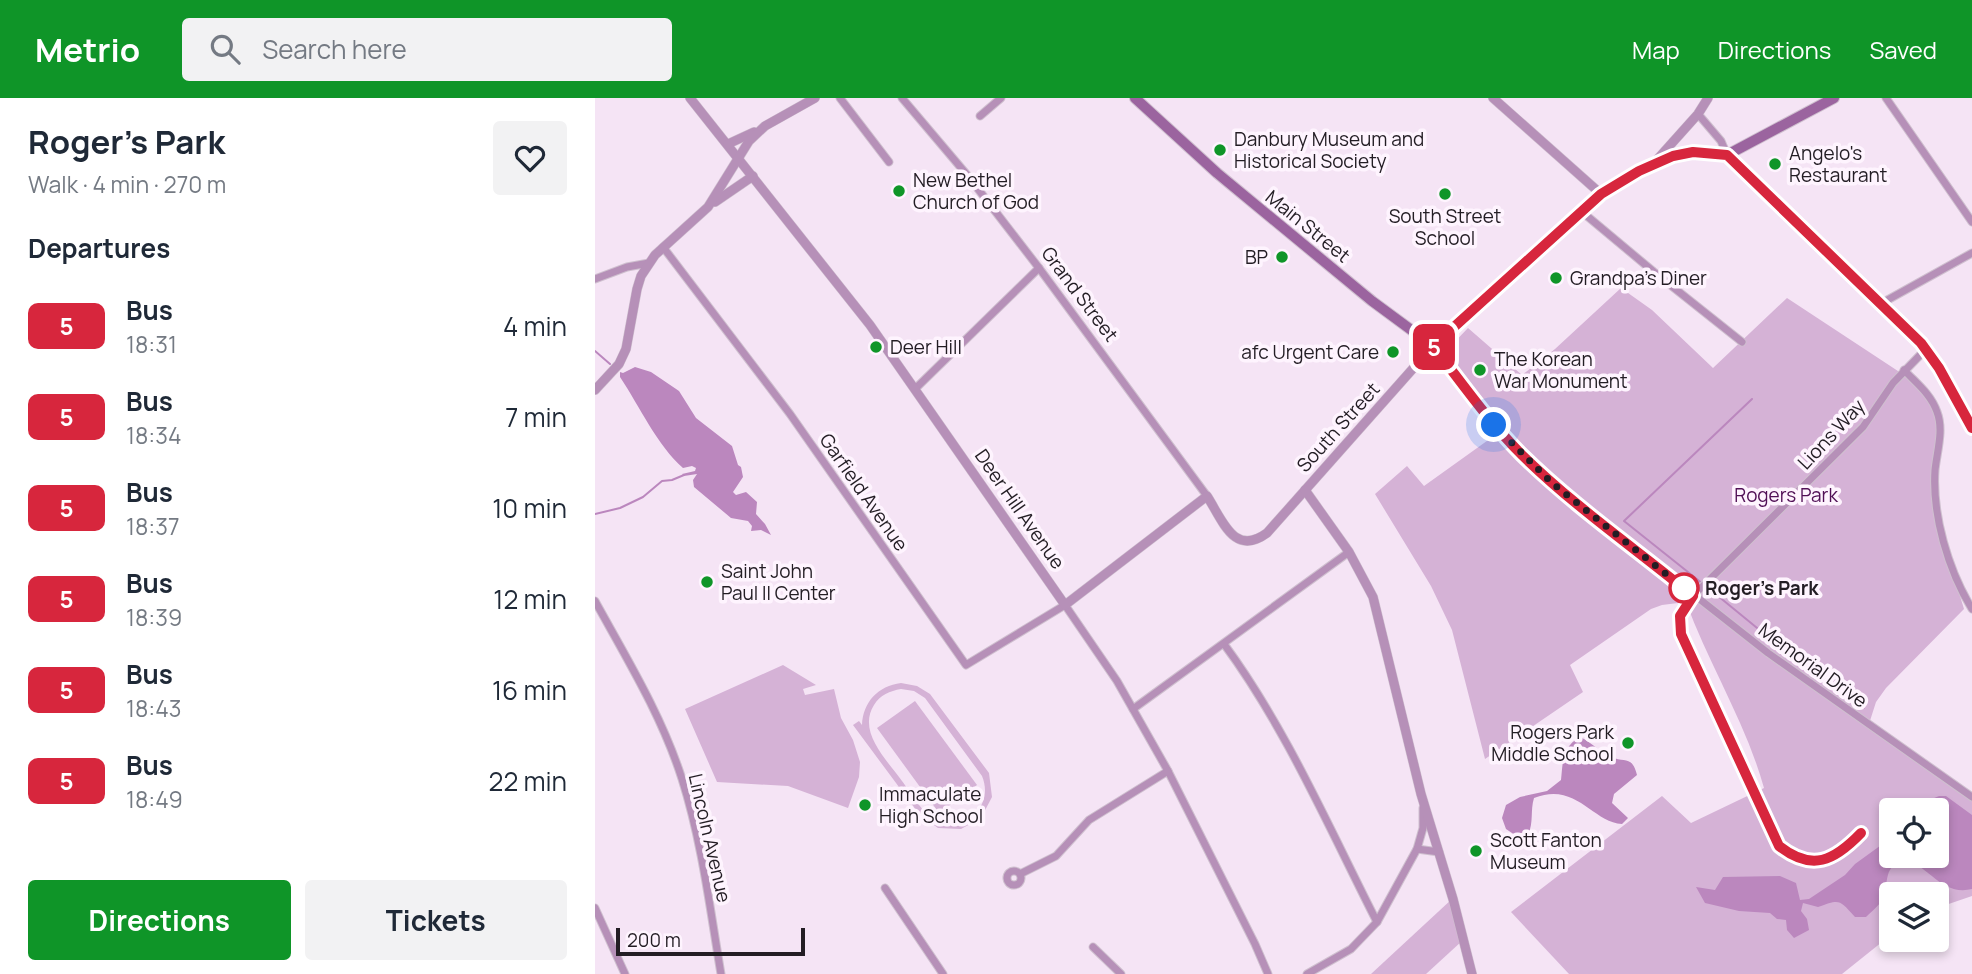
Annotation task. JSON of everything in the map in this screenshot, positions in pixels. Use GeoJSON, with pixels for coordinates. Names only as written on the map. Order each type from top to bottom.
{"type":"FeatureCollection","features":[{"type":"Feature","properties":{"kind":"main road","name":"Main Street"},"geometry":{"type":"LineString","coordinates":[[1135,98],[1222,178],[1372,301],[1433,346]]}},
{"type":"Feature","properties":{"kind":"main road"},"geometry":{"type":"LineString","coordinates":[[1727,155],[1833,98]]}},
{"type":"Feature","properties":{"kind":"main road","name":"South Street"},"geometry":{"type":"LineString","coordinates":[[1433,346],[1601,194],[1655,163],[1673,156],[1693,152],[1727,155]]}},
{"type":"Feature","properties":{"kind":"street","name":"Deer Hill Avenue"},"geometry":{"type":"LineString","coordinates":[[690,98],[836,280],[1065,605],[1133,709],[1168,771],[1268,974]]}},
{"type":"Feature","properties":{"kind":"street"},"geometry":{"type":"LineString","coordinates":[[728,144],[815,98]]}},
{"type":"Feature","properties":{"kind":"street"},"geometry":{"type":"LineString","coordinates":[[840,98],[889,162]]}},
{"type":"Feature","properties":{"kind":"street","name":"Grand Street"},"geometry":{"type":"LineString","coordinates":[[902,98],[968,176],[1039,268],[1221,518]]}},
{"type":"Feature","properties":{"kind":"street"},"geometry":{"type":"LineString","coordinates":[[980,116],[1001,98]]}},
{"type":"Feature","properties":{"kind":"street"},"geometry":{"type":"LineString","coordinates":[[1493,98],[1601,194]]}},
{"type":"Feature","properties":{"kind":"street"},"geometry":{"type":"LineString","coordinates":[[1655,163],[1698,114],[1708,98]]}},
{"type":"Feature","properties":{"kind":"street"},"geometry":{"type":"LineString","coordinates":[[1886,98],[1972,222]]}},
{"type":"Feature","properties":{"kind":"street"},"geometry":{"type":"LineString","coordinates":[[1698,114],[1721,141],[1727,155],[1882,303],[1926,349],[1972,428]]}},
{"type":"Feature","properties":{"kind":"street"},"geometry":{"type":"LineString","coordinates":[[708,207],[749,141],[765,126]]}},
{"type":"Feature","properties":{"kind":"street"},"geometry":{"type":"LineString","coordinates":[[595,390],[619,364],[627,349],[637,289],[649,263],[708,207],[753,176]]}},
{"type":"Feature","properties":{"kind":"street"},"geometry":{"type":"LineString","coordinates":[[1581,211],[1742,342]]}},
{"type":"Feature","properties":{"kind":"street","name":"Garfield Avenue"},"geometry":{"type":"LineString","coordinates":[[663,247],[790,414],[966,665],[1065,605]]}},
{"type":"Feature","properties":{"kind":"street"},"geometry":{"type":"LineString","coordinates":[[1882,303],[1972,253]]}},
{"type":"Feature","properties":{"kind":"street"},"geometry":{"type":"LineString","coordinates":[[595,279],[627,267],[649,263]]}},
{"type":"Feature","properties":{"kind":"street"},"geometry":{"type":"LineString","coordinates":[[915,389],[1039,268]]}},
{"type":"Feature","properties":{"kind":"street","name":"South Street"},"geometry":{"type":"LineString","coordinates":[[1221,518],[1240,541],[1249,543],[1267,533],[1433,346]]}},
{"type":"Feature","properties":{"kind":"street","name":"Memorial Drive"},"geometry":{"type":"LineString","coordinates":[[1433,346],[1494,425],[1552,483],[1693,596],[1836,702],[1972,797]]}},
{"type":"Feature","properties":{"kind":"street","name":"Lions Way"},"geometry":{"type":"LineString","coordinates":[[1693,596],[1863,427],[1904,370],[1926,349]]}},
{"type":"Feature","properties":{"kind":"street"},"geometry":{"type":"LineString","coordinates":[[1904,370],[1930,397],[1937,411],[1940,425],[1935,495],[1939,520],[1956,577],[1972,609]]}},
{"type":"Feature","properties":{"kind":"street"},"geometry":{"type":"LineString","coordinates":[[1305,490],[1349,552],[1373,597],[1421,794],[1453,898],[1472,974]]}},
{"type":"Feature","properties":{"kind":"street"},"geometry":{"type":"LineString","coordinates":[[1065,605],[1207,496]]}},
{"type":"Feature","properties":{"kind":"street"},"geometry":{"type":"LineString","coordinates":[[1133,709],[1349,552]]}},
{"type":"Feature","properties":{"kind":"street","name":"Lincoln Avenue"},"geometry":{"type":"LineString","coordinates":[[595,601],[651,703],[682,780],[701,860],[721,974]]}},
{"type":"Feature","properties":{"kind":"street"},"geometry":{"type":"LineString","coordinates":[[1224,644],[1242,668],[1280,733],[1377,922]]}},
{"type":"Feature","properties":{"kind":"street"},"geometry":{"type":"LineString","coordinates":[[1020,874],[1056,856],[1089,820],[1168,771]]}},
{"type":"Feature","properties":{"kind":"street"},"geometry":{"type":"LineString","coordinates":[[1307,974],[1351,949],[1377,922],[1417,849],[1423,828],[1421,794]]}},
{"type":"Feature","properties":{"kind":"street"},"geometry":{"type":"LineString","coordinates":[[1417,849],[1439,852]]}},
{"type":"Feature","properties":{"kind":"street"},"geometry":{"type":"LineString","coordinates":[[885,888],[943,974]]}},
{"type":"Feature","properties":{"kind":"street"},"geometry":{"type":"LineString","coordinates":[[595,908],[625,974]]}},
{"type":"Feature","properties":{"kind":"street"},"geometry":{"type":"LineString","coordinates":[[1093,947],[1121,974]]}},
{"type":"Feature","properties":{"kind":"green space","name":"Rogers Park"},"geometry":{"type":"Polygon","coordinates":[[[1621,288],[1652,310],[1713,368],[1787,298],[1904,375],[1930,402],[1938,427],[1931,485],[1933,509],[1964,609],[1886,688],[1876,702],[1868,727],[1972,801],[1972,896],[1949,904],[1949,882],[1879,882],[1879,944],[1842,974],[1569,974],[1511,912],[1662,796],[1691,823],[1764,788],[1747,740],[1686,602],[1651,609],[1570,665],[1583,692],[1485,759],[1452,630],[1431,586],[1375,494],[1407,466],[1424,486],[1505,428],[1444,353],[1468,328],[1522,375],[1555,349],[1621,288]]]}},
{"type":"Feature","properties":{"kind":"green space"},"geometry":{"type":"Polygon","coordinates":[[[783,665],[816,685],[803,689],[805,695],[834,689],[841,718],[853,740],[860,762],[859,777],[848,808],[788,786],[717,782],[685,709],[783,665]]]}},
{"type":"Feature","properties":{"kind":"green space"},"geometry":{"type":"Polygon","coordinates":[[[901,683],[917,686],[930,694],[989,773],[992,797],[981,818],[961,829],[938,828],[919,814],[853,725],[859,721],[862,725],[865,709],[873,696],[901,683]],[[901,689],[879,699],[870,715],[871,735],[882,755],[927,814],[943,823],[964,821],[977,812],[984,799],[985,785],[982,776],[925,698],[914,691],[901,689]]]}},
{"type":"Feature","properties":{"kind":"green space"},"geometry":{"type":"Polygon","coordinates":[[[915,701],[977,785],[939,813],[877,728],[915,701]]]}},
{"type":"Feature","properties":{"kind":"green space"},"geometry":{"type":"Polygon","coordinates":[[[1452,899],[1462,941],[1426,974],[1371,974],[1452,899]]]}},
{"type":"Feature","properties":{"kind":"shaded area"},"geometry":{"type":"Polygon","coordinates":[[[635,367],[651,372],[679,391],[696,418],[732,446],[743,477],[733,492],[736,495],[746,492],[757,502],[756,514],[771,535],[761,530],[751,531],[752,526],[748,521],[731,518],[694,487],[693,480],[697,474],[682,474],[695,471],[696,468],[683,468],[674,459],[620,377],[620,372],[635,367]]]}},
{"type":"Feature","properties":{"kind":"shaded area"},"geometry":{"type":"Polygon","coordinates":[[[1580,737],[1607,755],[1633,765],[1637,775],[1614,794],[1612,803],[1628,818],[1622,824],[1611,822],[1572,798],[1549,794],[1534,798],[1528,835],[1518,837],[1506,829],[1502,818],[1506,805],[1520,797],[1547,791],[1561,780],[1567,750],[1580,737]]]}},
{"type":"Feature","properties":{"kind":"shaded area"},"geometry":{"type":"Polygon","coordinates":[[[1949,798],[1972,815],[1972,889],[1951,888],[1949,882],[1941,882],[1922,868],[1949,868],[1949,798]]]}},
{"type":"Feature","properties":{"kind":"shaded area"},"geometry":{"type":"Polygon","coordinates":[[[1879,847],[1879,868],[1892,868],[1887,882],[1879,882],[1878,905],[1866,917],[1855,917],[1839,902],[1818,907],[1803,903],[1801,911],[1807,919],[1809,930],[1794,938],[1787,930],[1786,920],[1777,919],[1770,913],[1739,911],[1705,903],[1696,887],[1715,890],[1723,877],[1780,876],[1796,883],[1800,900],[1809,899],[1845,875],[1879,847]]]}},
{"type":"Feature","properties":{"kind":"waterway"},"geometry":{"type":"LineString","coordinates":[[595,351],[610,364]]}},
{"type":"Feature","properties":{"kind":"waterway"},"geometry":{"type":"LineString","coordinates":[[1703,584],[1624,521],[1752,399]]}},
{"type":"Feature","properties":{"kind":"waterway"},"geometry":{"type":"LineString","coordinates":[[595,514],[620,508],[643,497],[662,481],[684,475]]}},
{"type":"Feature","properties":{"kind":"waterway"},"geometry":{"type":"LineString","coordinates":[[1707,587],[1864,708]]}},
{"type":"Feature","properties":{"kind":"bus line","name":"5"},"geometry":{"type":"LineString","coordinates":[[1861,833],[1847,848],[1816,862],[1794,858],[1779,846],[1681,634],[1680,616],[1693,596],[1552,483],[1521,454],[1494,425],[1433,346],[1601,194],[1639,171],[1673,156],[1693,152],[1727,155],[1907,327],[1939,368],[1972,428]]}},
{"type":"Feature","properties":{"kind":"place","name":"Danbury Museum and Historical Society"},"geometry":{"type":"Point","coordinates":[1220,150]}},
{"type":"Feature","properties":{"kind":"place","name":"Angelo's Restaurant"},"geometry":{"type":"Point","coordinates":[1775,164]}},
{"type":"Feature","properties":{"kind":"place","name":"New Bethel Church of God"},"geometry":{"type":"Point","coordinates":[899,191]}},
{"type":"Feature","properties":{"kind":"place","name":"South Street School"},"geometry":{"type":"Point","coordinates":[1445,194]}},
{"type":"Feature","properties":{"kind":"place","name":"BP"},"geometry":{"type":"Point","coordinates":[1282,257]}},
{"type":"Feature","properties":{"kind":"place","name":"Grandpa's Diner"},"geometry":{"type":"Point","coordinates":[1556,278]}},
{"type":"Feature","properties":{"kind":"place","name":"Deer Hill"},"geometry":{"type":"Point","coordinates":[876,347]}},
{"type":"Feature","properties":{"kind":"place","name":"afc Urgent Care"},"geometry":{"type":"Point","coordinates":[1393,352]}},
{"type":"Feature","properties":{"kind":"place","name":"The Korean War Monument"},"geometry":{"type":"Point","coordinates":[1480,370]}},
{"type":"Feature","properties":{"kind":"place","name":"Saint John Paul II Center"},"geometry":{"type":"Point","coordinates":[707,582]}},
{"type":"Feature","properties":{"kind":"place","name":"Roger's Park"},"geometry":{"type":"Point","coordinates":[1684,588]}},
{"type":"Feature","properties":{"kind":"place","name":"Rogers Park Middle School"},"geometry":{"type":"Point","coordinates":[1628,743]}},
{"type":"Feature","properties":{"kind":"place","name":"Immaculate High School"},"geometry":{"type":"Point","coordinates":[865,805]}},
{"type":"Feature","properties":{"kind":"place","name":"Scott Fanton Museum"},"geometry":{"type":"Point","coordinates":[1476,851]}},
{"type":"Feature","properties":{"kind":"route"},"geometry":{"type":"LineString","coordinates":[[1494,425],[1552,483],[1686,590],[1684,588]]}}]}
